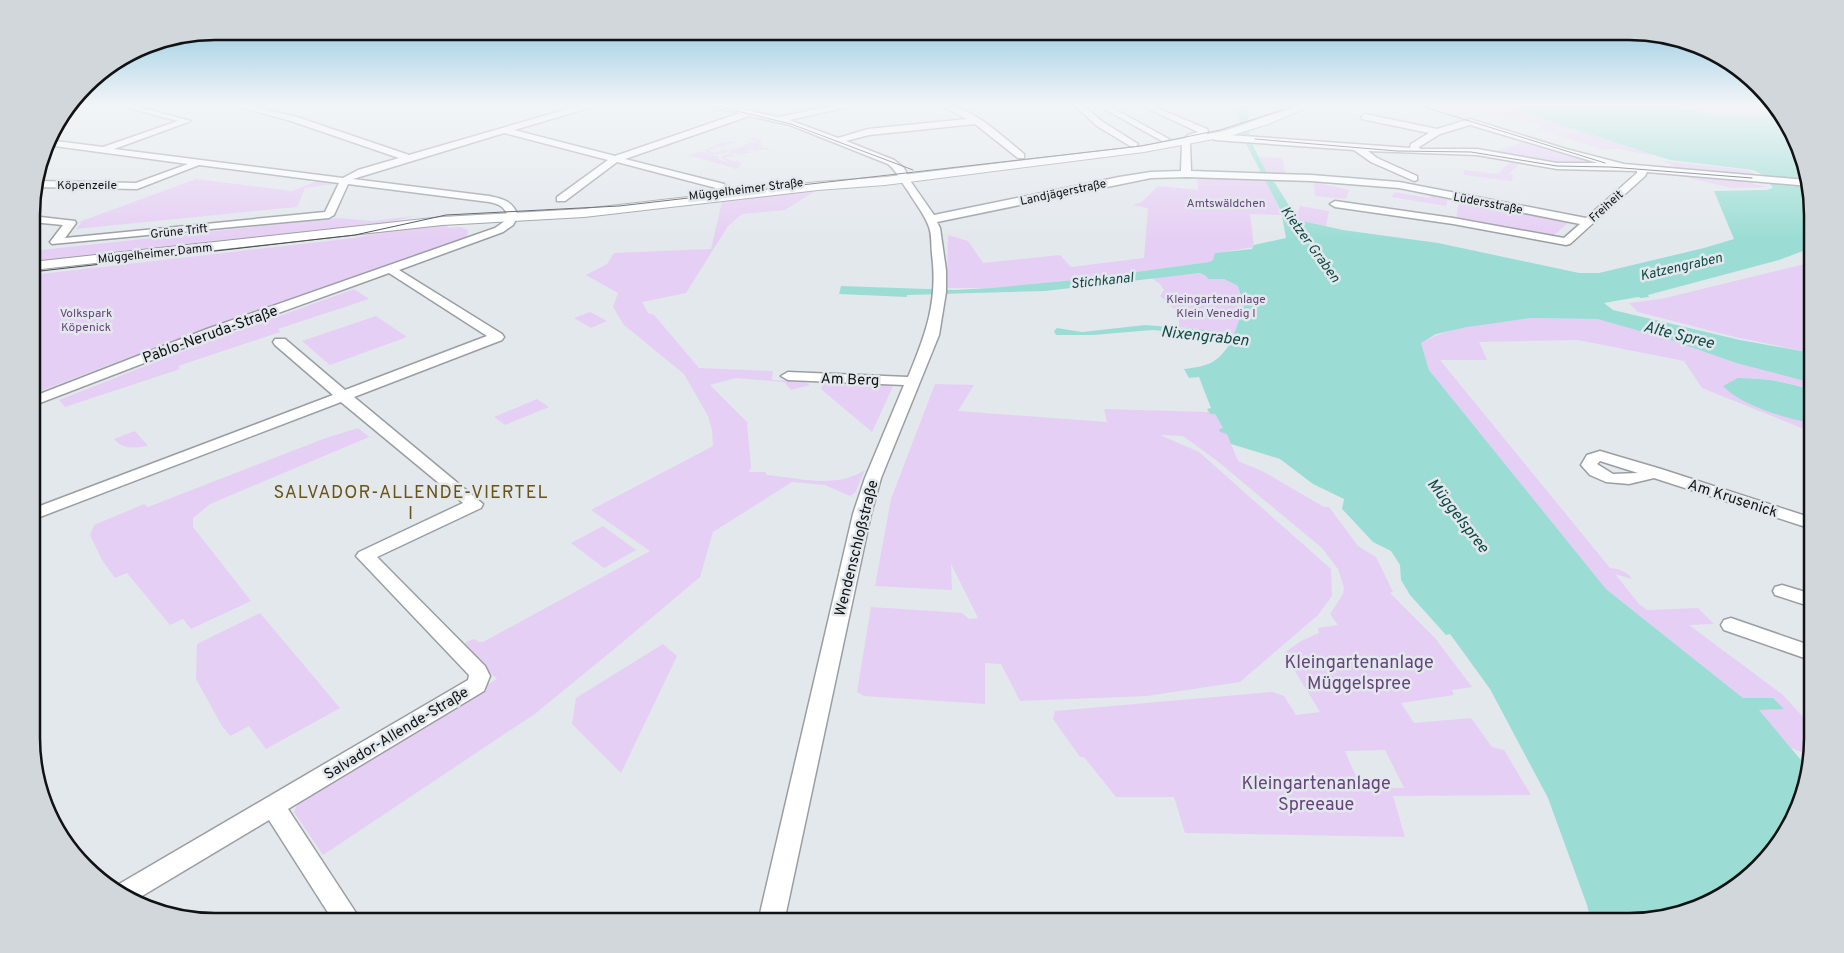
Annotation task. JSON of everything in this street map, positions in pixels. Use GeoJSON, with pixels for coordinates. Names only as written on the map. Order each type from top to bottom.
{"type":"FeatureCollection","features":[{"type":"Feature","properties":{"kind":"main road","name":"Müggelheimer Straße"},"geometry":{"type":"LineString","coordinates":[[512,212],[903,174],[1021,156],[1073,150]]}},
{"type":"Feature","properties":{"kind":"main road","name":"Müggelheimer Straße"},"geometry":{"type":"LineString","coordinates":[[481,209],[512,212],[584,213],[903,174],[1118,150]]}},
{"type":"Feature","properties":{"kind":"main road","name":"Müggelheimer Damm"},"geometry":{"type":"LineString","coordinates":[[40,265],[278,239],[481,209]]}},
{"type":"Feature","properties":{"kind":"street"},"geometry":{"type":"LineString","coordinates":[[105,150],[345,181],[481,209],[502,202],[512,212]]}},
{"type":"Feature","properties":{"kind":"street"},"geometry":{"type":"LineString","coordinates":[[387,150],[409,158]]}},
{"type":"Feature","properties":{"kind":"street"},"geometry":{"type":"LineString","coordinates":[[345,181],[356,174],[435,150]]}},
{"type":"Feature","properties":{"kind":"street"},"geometry":{"type":"LineString","coordinates":[[582,150],[720,186],[724,191]]}},
{"type":"Feature","properties":{"kind":"street"},"geometry":{"type":"LineString","coordinates":[[562,199],[615,159],[639,150]]}},
{"type":"Feature","properties":{"kind":"street","name":"Wendenschloßstraße"},"geometry":{"type":"LineString","coordinates":[[773,913],[862,514],[873,478],[932,335],[939,302],[938,240],[935,228],[903,174],[891,162],[861,150]]}},
{"type":"Feature","properties":{"kind":"street"},"geometry":{"type":"LineString","coordinates":[[1014,150],[1021,156]]}},
{"type":"Feature","properties":{"kind":"street"},"geometry":{"type":"LineString","coordinates":[[1186,150],[1185,169],[1187,174]]}},
{"type":"Feature","properties":{"kind":"street"},"geometry":{"type":"LineString","coordinates":[[1361,150],[1372,159],[1414,178],[1387,192],[1379,211]]}},
{"type":"Feature","properties":{"kind":"street"},"geometry":{"type":"LineString","coordinates":[[1393,150],[1484,153],[1550,166],[1591,163],[1801,183]]}},
{"type":"Feature","properties":{"kind":"street"},"geometry":{"type":"LineString","coordinates":[[1484,153],[1492,150]]}},
{"type":"Feature","properties":{"kind":"street"},"geometry":{"type":"LineString","coordinates":[[1556,150],[1591,163]]}},
{"type":"Feature","properties":{"kind":"street"},"geometry":{"type":"LineString","coordinates":[[1388,167],[1403,155],[1399,151]]}},
{"type":"Feature","properties":{"kind":"street","name":"Köpenzeile"},"geometry":{"type":"LineString","coordinates":[[42,186],[105,184],[137,186],[197,163]]}},
{"type":"Feature","properties":{"kind":"street","name":"Freiheit"},"geometry":{"type":"LineString","coordinates":[[1453,221],[1566,242],[1642,174],[1642,169]]}},
{"type":"Feature","properties":{"kind":"street","name":"Landjägerstraße"},"geometry":{"type":"LineString","coordinates":[[930,219],[1119,180],[1151,176],[1187,174],[1333,179],[1387,192]]}},
{"type":"Feature","properties":{"kind":"street","name":"Grüne Trift"},"geometry":{"type":"LineString","coordinates":[[40,220],[71,224],[56,242],[59,242],[321,216],[330,214],[345,181]]}},
{"type":"Feature","properties":{"kind":"street","name":"Lüdersstraße"},"geometry":{"type":"LineString","coordinates":[[1387,192],[1456,197],[1588,222]]}},
{"type":"Feature","properties":{"kind":"street"},"geometry":{"type":"LineString","coordinates":[[1339,205],[1453,221],[1456,197]]}},
{"type":"Feature","properties":{"kind":"street"},"geometry":{"type":"LineString","coordinates":[[1366,220],[1367,209]]}},
{"type":"Feature","properties":{"kind":"street","name":"Pablo-Neruda-Straße"},"geometry":{"type":"LineString","coordinates":[[40,399],[212,332],[499,230],[511,222],[512,212]]}},
{"type":"Feature","properties":{"kind":"street"},"geometry":{"type":"LineString","coordinates":[[40,511],[344,397],[497,337],[390,270]]}},
{"type":"Feature","properties":{"kind":"street"},"geometry":{"type":"LineString","coordinates":[[280,342],[344,397]]}},
{"type":"Feature","properties":{"kind":"street","name":"Am Berg"},"geometry":{"type":"LineString","coordinates":[[788,376],[913,381]]}},
{"type":"Feature","properties":{"kind":"street","name":"Salvador-Allende-Straße"},"geometry":{"type":"LineString","coordinates":[[129,890],[477,685],[480,676],[478,671],[366,556],[475,504],[344,397]]}},
{"type":"Feature","properties":{"kind":"street","name":"Am Krusenick"},"geometry":{"type":"LineString","coordinates":[[1654,472],[1804,521]]}},
{"type":"Feature","properties":{"kind":"street"},"geometry":{"type":"LineString","coordinates":[[1782,591],[1804,598]]}},
{"type":"Feature","properties":{"kind":"street"},"geometry":{"type":"LineString","coordinates":[[1731,625],[1804,651]]}},
{"type":"Feature","properties":{"kind":"street"},"geometry":{"type":"LineString","coordinates":[[273,806],[343,913]]}},
{"type":"Feature","properties":{"kind":"green space"},"geometry":{"type":"Polygon","coordinates":[[[705,150],[715,153],[727,150],[728,152],[712,155],[719,156],[718,159],[729,163],[720,157],[729,154],[730,150],[753,152],[738,155],[731,153],[737,156],[726,157],[726,159],[732,161],[741,159],[730,162],[737,161],[743,164],[738,165],[739,168],[731,170],[734,168],[688,155],[702,151],[711,155],[705,150]]]}},
{"type":"Feature","properties":{"kind":"green space"},"geometry":{"type":"Polygon","coordinates":[[[1553,150],[1587,162],[1566,165],[1554,164],[1495,151],[1553,150]]]}},
{"type":"Feature","properties":{"kind":"green space"},"geometry":{"type":"Polygon","coordinates":[[[1625,150],[1642,150],[1656,155],[1625,150]]]}},
{"type":"Feature","properties":{"kind":"green space"},"geometry":{"type":"Polygon","coordinates":[[[1258,157],[1282,158],[1286,175],[1267,174],[1258,157]]]}},
{"type":"Feature","properties":{"kind":"green space"},"geometry":{"type":"Polygon","coordinates":[[[1510,161],[1520,163],[1509,174],[1513,175],[1512,181],[1464,175],[1464,170],[1498,174],[1510,161]]]}},
{"type":"Feature","properties":{"kind":"green space"},"geometry":{"type":"Polygon","coordinates":[[[1664,161],[1747,170],[1758,175],[1676,167],[1664,161]]]}},
{"type":"Feature","properties":{"kind":"green space"},"geometry":{"type":"Polygon","coordinates":[[[1671,174],[1746,180],[1769,187],[1732,188],[1671,174]]]}},
{"type":"Feature","properties":{"kind":"green space","name":"Amtswäldchen"},"geometry":{"type":"Polygon","coordinates":[[[1197,177],[1265,179],[1282,215],[1250,214],[1254,247],[1216,253],[1213,260],[1209,262],[1085,279],[991,288],[947,288],[948,235],[968,241],[983,263],[1060,255],[1071,267],[1144,258],[1148,208],[1132,205],[1142,202],[1158,186],[1198,190],[1197,177]]]}},
{"type":"Feature","properties":{"kind":"green space"},"geometry":{"type":"Polygon","coordinates":[[[196,179],[292,191],[317,181],[336,184],[305,188],[297,207],[76,229],[81,223],[79,222],[196,179]]]}},
{"type":"Feature","properties":{"kind":"green space"},"geometry":{"type":"Polygon","coordinates":[[[1314,182],[1349,190],[1346,199],[1315,196],[1314,182]]]}},
{"type":"Feature","properties":{"kind":"green space"},"geometry":{"type":"Polygon","coordinates":[[[814,192],[785,210],[742,214],[728,226],[686,293],[642,302],[648,313],[654,315],[699,368],[773,371],[772,380],[804,381],[810,385],[791,390],[784,382],[736,378],[710,385],[747,422],[751,468],[749,472],[765,472],[767,475],[805,480],[830,481],[854,476],[865,470],[855,493],[850,496],[825,485],[792,482],[713,532],[700,577],[624,641],[536,713],[323,855],[294,812],[297,805],[294,801],[497,679],[463,647],[466,642],[474,639],[483,642],[650,551],[591,510],[713,446],[712,430],[708,416],[684,374],[624,325],[613,307],[618,293],[586,275],[607,264],[614,253],[711,249],[722,202],[814,192]]]}},
{"type":"Feature","properties":{"kind":"green space"},"geometry":{"type":"Polygon","coordinates":[[[1395,192],[1429,198],[1431,193],[1448,197],[1446,206],[1391,197],[1395,192]]]}},
{"type":"Feature","properties":{"kind":"green space"},"geometry":{"type":"Polygon","coordinates":[[[1459,201],[1569,222],[1554,235],[1550,235],[1456,220],[1459,201]]]}},
{"type":"Feature","properties":{"kind":"green space"},"geometry":{"type":"Polygon","coordinates":[[[1300,206],[1329,211],[1326,226],[1298,220],[1292,211],[1298,212],[1300,206]]]}},
{"type":"Feature","properties":{"kind":"green space"},"geometry":{"type":"Polygon","coordinates":[[[415,216],[392,222],[40,262],[40,250],[338,218],[373,221],[415,216]]]}},
{"type":"Feature","properties":{"kind":"green space","name":"Volkspark Köpenick"},"geometry":{"type":"Polygon","coordinates":[[[446,223],[448,228],[460,227],[468,230],[467,236],[469,236],[204,329],[40,391],[40,274],[354,238],[392,230],[446,223]]]}},
{"type":"Feature","properties":{"kind":"green space"},"geometry":{"type":"Polygon","coordinates":[[[1804,264],[1804,351],[1735,337],[1638,312],[1629,303],[1661,299],[1804,264]]]}},
{"type":"Feature","properties":{"kind":"green space","name":"Kleingartenanlage Klein Venedig I"},"geometry":{"type":"Polygon","coordinates":[[[1200,273],[1208,279],[1224,279],[1238,286],[1244,306],[1233,337],[1208,330],[1179,327],[1179,313],[1160,296],[1164,290],[1152,278],[1200,273]]]}},
{"type":"Feature","properties":{"kind":"green space"},"geometry":{"type":"Polygon","coordinates":[[[354,289],[369,299],[278,329],[280,332],[178,366],[180,369],[65,407],[59,400],[199,345],[354,289]]]}},
{"type":"Feature","properties":{"kind":"green space"},"geometry":{"type":"Polygon","coordinates":[[[590,312],[607,321],[591,328],[574,318],[590,312]]]}},
{"type":"Feature","properties":{"kind":"green space"},"geometry":{"type":"Polygon","coordinates":[[[376,316],[407,337],[330,365],[302,341],[376,316]]]}},
{"type":"Feature","properties":{"kind":"green space"},"geometry":{"type":"Polygon","coordinates":[[[1531,318],[1597,319],[1668,339],[1736,363],[1804,381],[1804,388],[1776,381],[1739,378],[1804,421],[1804,429],[1702,388],[1684,361],[1578,340],[1479,342],[1487,360],[1440,360],[1610,568],[1622,571],[1630,576],[1632,579],[1615,574],[1639,604],[1647,610],[1698,608],[1714,624],[1689,625],[1783,695],[1804,718],[1803,753],[1791,748],[1758,710],[1783,709],[1773,698],[1743,698],[1606,589],[1429,370],[1421,343],[1460,328],[1531,318]]]}},
{"type":"Feature","properties":{"kind":"green space"},"geometry":{"type":"Polygon","coordinates":[[[826,382],[894,384],[872,432],[822,390],[821,387],[826,382]]]}},
{"type":"Feature","properties":{"kind":"green space"},"geometry":{"type":"Polygon","coordinates":[[[935,384],[974,385],[958,411],[1107,422],[1104,409],[1209,412],[1210,414],[1215,414],[1227,434],[1238,461],[1264,472],[1324,507],[1329,507],[1358,546],[1376,557],[1393,592],[1390,593],[1435,638],[1472,687],[1452,690],[1454,695],[1401,703],[1414,723],[1471,718],[1492,747],[1504,750],[1531,795],[1393,796],[1405,837],[1185,833],[1174,797],[1116,797],[1084,757],[1080,757],[1053,719],[1055,711],[1273,692],[1284,696],[1296,715],[1320,712],[1284,653],[1301,641],[1319,633],[1318,628],[1338,625],[1330,614],[1343,594],[1344,588],[1338,569],[1322,548],[1216,460],[1183,436],[1160,435],[1199,452],[1331,569],[1332,596],[1318,615],[1240,682],[1147,696],[1020,701],[1001,664],[985,663],[985,704],[864,696],[857,692],[871,607],[962,613],[969,619],[978,618],[951,564],[952,590],[875,586],[891,499],[935,384]],[[1385,750],[1345,751],[1361,788],[1404,788],[1385,750]]]}},
{"type":"Feature","properties":{"kind":"green space"},"geometry":{"type":"Polygon","coordinates":[[[537,399],[549,407],[505,425],[494,417],[537,399]]]}},
{"type":"Feature","properties":{"kind":"green space"},"geometry":{"type":"Polygon","coordinates":[[[358,428],[369,437],[210,504],[193,518],[193,527],[251,601],[191,629],[183,619],[170,625],[127,573],[115,578],[102,560],[90,535],[94,525],[144,504],[148,507],[323,439],[358,428]]]}},
{"type":"Feature","properties":{"kind":"green space"},"geometry":{"type":"Polygon","coordinates":[[[135,431],[148,446],[125,447],[114,439],[135,431]]]}},
{"type":"Feature","properties":{"kind":"green space"},"geometry":{"type":"Polygon","coordinates":[[[603,526],[636,550],[604,568],[571,543],[603,526]]]}},
{"type":"Feature","properties":{"kind":"green space"},"geometry":{"type":"Polygon","coordinates":[[[260,613],[340,708],[266,749],[249,726],[230,736],[222,726],[196,679],[197,644],[260,613]]]}},
{"type":"Feature","properties":{"kind":"green space"},"geometry":{"type":"Polygon","coordinates":[[[663,644],[677,656],[621,773],[572,724],[576,698],[663,644]]]}},
{"type":"Feature","properties":{"kind":"water"},"geometry":{"type":"Polygon","coordinates":[[[1249,150],[1255,150],[1270,179],[1275,183],[1298,220],[1343,230],[1438,243],[1579,273],[1599,273],[1734,239],[1714,191],[1766,190],[1773,188],[1763,175],[1753,170],[1670,160],[1641,150],[1792,150],[1803,192],[1804,251],[1779,260],[1648,295],[1649,297],[1604,303],[1613,310],[1740,340],[1804,352],[1804,381],[1736,363],[1668,339],[1597,319],[1531,318],[1467,327],[1436,334],[1421,343],[1429,370],[1606,589],[1743,698],[1773,698],[1784,709],[1759,710],[1803,762],[1795,795],[1786,816],[1761,854],[1745,870],[1726,884],[1686,904],[1663,910],[1641,913],[1589,913],[1548,798],[1490,689],[1450,634],[1446,635],[1410,595],[1401,580],[1400,565],[1391,551],[1373,542],[1342,509],[1344,499],[1313,484],[1280,459],[1231,444],[1227,434],[1220,432],[1219,429],[1223,428],[1215,414],[1210,414],[1207,409],[1211,408],[1199,377],[1189,378],[1184,369],[1207,365],[1217,359],[1232,341],[1211,336],[1153,330],[1093,335],[1056,335],[1054,331],[1057,328],[1082,332],[1145,325],[1208,330],[1233,337],[1244,306],[1238,286],[1224,279],[1208,279],[1200,273],[1045,291],[907,295],[907,297],[839,294],[841,286],[955,290],[991,288],[1085,279],[1209,262],[1213,260],[1215,253],[1252,249],[1254,245],[1286,238],[1281,211],[1249,150]]]}},
{"type":"Feature","properties":{"kind":"water"},"geometry":{"type":"Polygon","coordinates":[[[1738,378],[1776,381],[1804,388],[1804,421],[1777,415],[1752,405],[1723,386],[1738,378]]]}},
{"type":"Feature","properties":{"kind":"tram line"},"geometry":{"type":"LineString","coordinates":[[861,150],[913,170]]}},
{"type":"Feature","properties":{"kind":"tram line"},"geometry":{"type":"LineString","coordinates":[[40,271],[355,235],[446,215],[619,206],[1102,150]]}},
{"type":"Feature","properties":{"kind":"tram line"},"geometry":{"type":"LineString","coordinates":[[1391,150],[1471,152],[1557,166],[1610,167],[1752,178]]}},
{"type":"Feature","properties":{"kind":"tram line"},"geometry":{"type":"LineString","coordinates":[[1565,150],[1605,163]]}},
{"type":"Feature","properties":{"kind":"district","name":"SALVADOR-ALLENDE-VIERTEL I"},"geometry":{"type":"Point","coordinates":[411,502]}},
{"type":"Feature","properties":{"kind":"water label","name":"Kietzer Graben"},"geometry":{"type":"Point","coordinates":[1311,244]}},
{"type":"Feature","properties":{"kind":"water label","name":"Katzengraben"},"geometry":{"type":"Point","coordinates":[1681,266]}},
{"type":"Feature","properties":{"kind":"water label","name":"Stichkanal"},"geometry":{"type":"Point","coordinates":[1102,280]}},
{"type":"Feature","properties":{"kind":"water label","name":"Alte Spree"},"geometry":{"type":"Point","coordinates":[1679,334]}},
{"type":"Feature","properties":{"kind":"water label","name":"Nixengraben"},"geometry":{"type":"Point","coordinates":[1205,335]}},
{"type":"Feature","properties":{"kind":"water label","name":"Müggelspree"},"geometry":{"type":"Point","coordinates":[1459,515]}},
{"type":"Feature","properties":{"kind":"park label","name":"Kleingartenanlage Müggelspree"},"geometry":{"type":"Point","coordinates":[1359,672]}},
{"type":"Feature","properties":{"kind":"park label","name":"Kleingartenanlage Spreeaue"},"geometry":{"type":"Point","coordinates":[1316,793]}}]}
